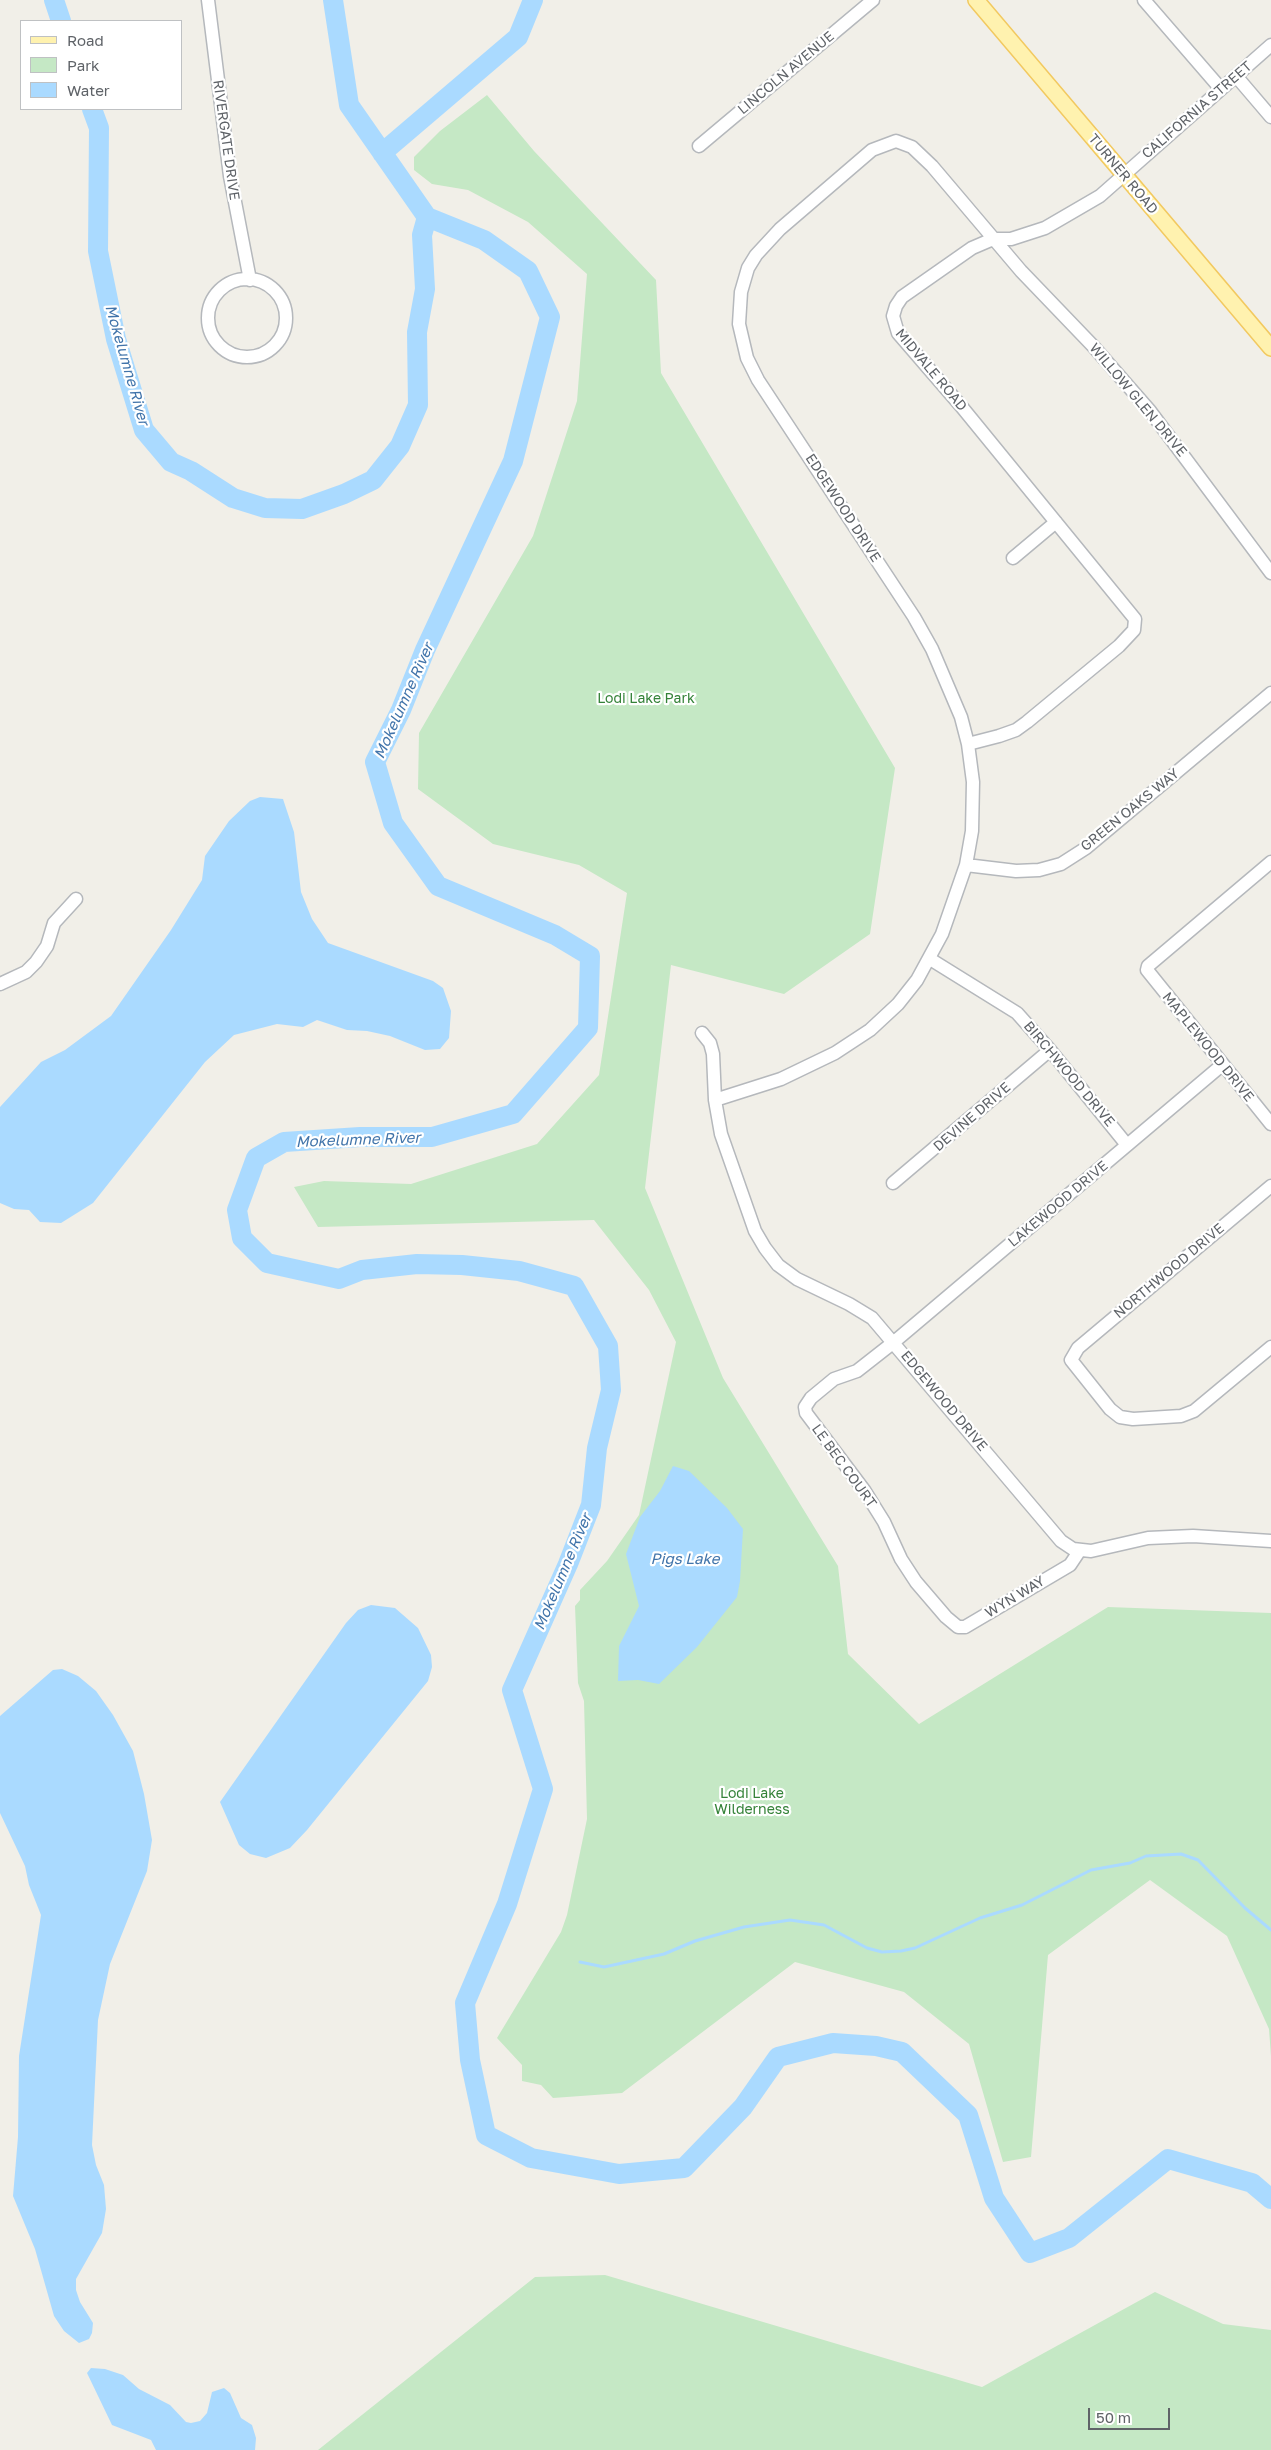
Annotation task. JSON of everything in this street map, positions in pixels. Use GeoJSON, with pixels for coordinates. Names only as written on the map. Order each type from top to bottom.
{"type":"FeatureCollection","features":[{"type":"Feature","properties":{"kind":"main road","name":"TURNER ROAD"},"geometry":{"type":"LineString","coordinates":[[976,0],[1271,348]]}},
{"type":"Feature","properties":{"kind":"street","name":"RIVERGATE DRIVE"},"geometry":{"type":"LineString","coordinates":[[208,0],[230,176],[250,280]]}},
{"type":"Feature","properties":{"kind":"street","name":"LINCOLN AVENUE"},"geometry":{"type":"LineString","coordinates":[[699,146],[873,0]]}},
{"type":"Feature","properties":{"kind":"street"},"geometry":{"type":"LineString","coordinates":[[1144,0],[1221,89]]}},
{"type":"Feature","properties":{"kind":"street","name":"CALIFORNIA STREET"},"geometry":{"type":"LineString","coordinates":[[1123,174],[1271,45]]}},
{"type":"Feature","properties":{"kind":"street"},"geometry":{"type":"LineString","coordinates":[[1236,76],[1271,117]]}},
{"type":"Feature","properties":{"kind":"street","name":"EDGEWOOD DRIVE"},"geometry":{"type":"LineString","coordinates":[[715,1100],[780,1079],[835,1053],[870,1030],[898,1004],[917,980],[930,959],[953,908],[966,865],[972,831],[973,782],[968,744],[961,716],[950,687],[914,617],[758,380],[747,358],[738,311],[748,268],[756,255],[780,229],[872,150],[896,141],[912,148],[938,173],[992,239]]}},
{"type":"Feature","properties":{"kind":"street"},"geometry":{"type":"LineString","coordinates":[[992,239],[1010,239],[1044,228],[1100,196],[1123,174]]}},
{"type":"Feature","properties":{"kind":"street","name":"MIDVALE ROAD"},"geometry":{"type":"LineString","coordinates":[[968,744],[1016,730],[1119,646],[1134,630],[1135,619],[1132,613],[898,333],[894,324],[896,306],[902,297],[972,248],[992,239]]}},
{"type":"Feature","properties":{"kind":"street","name":"WILLOW GLEN DRIVE"},"geometry":{"type":"LineString","coordinates":[[992,239],[1021,272],[1093,346],[1150,411],[1271,573]]}},
{"type":"Feature","properties":{"kind":"street"},"geometry":{"type":"LineString","coordinates":[[237,280],[250,280],[262,282],[272,288],[281,299],[286,313],[285,326],[279,340],[268,351],[256,356],[242,357],[226,352],[216,342],[209,328],[208,312],[214,297],[224,286],[237,280]]}},
{"type":"Feature","properties":{"kind":"street"},"geometry":{"type":"LineString","coordinates":[[1013,558],[1056,522]]}},
{"type":"Feature","properties":{"kind":"street","name":"GREEN OAKS WAY"},"geometry":{"type":"LineString","coordinates":[[966,865],[1016,871],[1039,870],[1061,864],[1093,842],[1271,693]]}},
{"type":"Feature","properties":{"kind":"street","name":"MAPLEWOOD DRIVE"},"geometry":{"type":"LineString","coordinates":[[1271,862],[1148,966],[1147,970],[1271,1124]]}},
{"type":"Feature","properties":{"kind":"street"},"geometry":{"type":"LineString","coordinates":[[0,984],[26,972],[36,962],[47,946],[54,923],[76,900]]}},
{"type":"Feature","properties":{"kind":"street","name":"BIRCHWOOD DRIVE"},"geometry":{"type":"LineString","coordinates":[[930,959],[1017,1013],[1050,1050],[1127,1145]]}},
{"type":"Feature","properties":{"kind":"street","name":"EDGEWOOD DRIVE"},"geometry":{"type":"LineString","coordinates":[[702,1033],[710,1043],[713,1054],[715,1100],[721,1134],[755,1231],[765,1248],[778,1265],[796,1280],[849,1304],[872,1318],[1061,1541],[1080,1550]]}},
{"type":"Feature","properties":{"kind":"street","name":"DEVINE DRIVE"},"geometry":{"type":"LineString","coordinates":[[892,1183],[1050,1050]]}},
{"type":"Feature","properties":{"kind":"street","name":"LAKEWOOD DRIVE"},"geometry":{"type":"LineString","coordinates":[[894,1342],[1222,1065]]}},
{"type":"Feature","properties":{"kind":"street","name":"NORTHWOOD DRIVE"},"geometry":{"type":"LineString","coordinates":[[1271,1186],[1078,1348],[1071,1360],[1110,1409],[1120,1417],[1181,1416],[1194,1411],[1271,1347]]}},
{"type":"Feature","properties":{"kind":"street","name":"LE BEC COURT"},"geometry":{"type":"LineString","coordinates":[[894,1342],[857,1371],[834,1379],[811,1398],[805,1407],[806,1413],[864,1490],[884,1522],[901,1559],[916,1582],[946,1617]]}},
{"type":"Feature","properties":{"kind":"street"},"geometry":{"type":"LineString","coordinates":[[1080,1550],[1091,1551],[1128,1541],[1157,1537],[1193,1536],[1271,1541]]}},
{"type":"Feature","properties":{"kind":"street","name":"WYN WAY"},"geometry":{"type":"LineString","coordinates":[[946,1617],[958,1626],[965,1627],[1070,1565],[1080,1550]]}},
{"type":"Feature","properties":{"kind":"green space","name":"Lodi Lake Park"},"geometry":{"type":"Polygon","coordinates":[[[487,95],[534,151],[656,280],[661,373],[895,768],[870,934],[784,994],[671,965],[645,1188],[723,1378],[838,1566],[848,1654],[919,1724],[1108,1607],[1271,1613],[1271,2056],[1269,2029],[1227,1936],[1150,1880],[1048,1955],[1031,2157],[1003,2162],[969,2044],[904,1992],[795,1962],[622,2093],[553,2098],[541,2085],[522,2081],[522,2065],[497,2038],[561,1932],[567,1915],[587,1819],[584,1701],[578,1683],[575,1606],[580,1600],[580,1590],[607,1561],[639,1515],[676,1342],[649,1290],[594,1220],[318,1227],[294,1187],[324,1181],[411,1184],[537,1144],[599,1075],[627,893],[579,865],[493,844],[418,789],[419,733],[533,536],[577,401],[587,274],[528,222],[468,190],[432,184],[414,170],[414,157],[440,131],[487,95]]]}},
{"type":"Feature","properties":{"kind":"green space"},"geometry":{"type":"Polygon","coordinates":[[[605,2275],[982,2387],[1155,2292],[1223,2324],[1271,2330],[1271,2450],[318,2450],[535,2277],[605,2275]]]}},
{"type":"Feature","properties":{"kind":"water"},"geometry":{"type":"Polygon","coordinates":[[[260,797],[283,799],[294,832],[301,892],[312,919],[328,943],[433,981],[443,988],[451,1011],[449,1038],[440,1049],[425,1050],[390,1036],[367,1031],[347,1030],[317,1020],[303,1027],[277,1024],[234,1035],[205,1062],[93,1203],[61,1223],[40,1222],[29,1210],[14,1209],[0,1203],[0,1107],[41,1062],[65,1050],[111,1016],[171,930],[202,880],[205,856],[229,821],[250,801],[260,797]]]}},
{"type":"Feature","properties":{"kind":"water","name":"Pigs Lake"},"geometry":{"type":"Polygon","coordinates":[[[673,1466],[689,1471],[727,1508],[743,1529],[740,1581],[737,1597],[697,1647],[659,1684],[638,1680],[618,1681],[619,1646],[639,1606],[626,1554],[640,1517],[660,1491],[673,1466]]]}},
{"type":"Feature","properties":{"kind":"water"},"geometry":{"type":"Polygon","coordinates":[[[371,1605],[395,1608],[418,1628],[431,1655],[432,1667],[428,1681],[307,1830],[290,1848],[266,1858],[250,1854],[239,1845],[220,1802],[346,1623],[358,1610],[371,1605]]]}},
{"type":"Feature","properties":{"kind":"water"},"geometry":{"type":"Polygon","coordinates":[[[62,1669],[78,1676],[96,1691],[113,1715],[133,1751],[144,1794],[152,1840],[147,1871],[110,1964],[98,2020],[92,2145],[96,2165],[104,2185],[106,2209],[102,2233],[76,2279],[76,2290],[80,2302],[93,2323],[89,2339],[79,2343],[64,2331],[54,2316],[35,2249],[13,2196],[18,2137],[19,2056],[41,1915],[29,1885],[25,1866],[0,1813],[0,1716],[53,1670],[62,1669]]]}},
{"type":"Feature","properties":{"kind":"water"},"geometry":{"type":"Polygon","coordinates":[[[91,2368],[105,2369],[123,2375],[139,2389],[170,2405],[186,2422],[191,2423],[200,2421],[207,2413],[212,2392],[224,2388],[230,2393],[241,2418],[252,2425],[256,2438],[255,2450],[156,2450],[151,2440],[112,2425],[87,2373],[91,2368]]]}},
{"type":"Feature","properties":{"kind":"waterway","name":"Mokelumne River"},"geometry":{"type":"LineString","coordinates":[[54,0],[61,20]]}},
{"type":"Feature","properties":{"kind":"waterway"},"geometry":{"type":"LineString","coordinates":[[333,0],[349,105],[427,217]]}},
{"type":"Feature","properties":{"kind":"waterway"},"geometry":{"type":"LineString","coordinates":[[382,153],[518,37],[533,0]]}},
{"type":"Feature","properties":{"kind":"waterway","name":"Mokelumne River"},"geometry":{"type":"LineString","coordinates":[[92,110],[99,128],[98,251],[116,339],[144,430],[171,462],[191,471],[233,498],[265,508],[302,509],[344,494],[373,480],[400,446],[418,405],[417,332],[425,289],[422,235],[427,217],[484,240],[528,271],[550,317],[513,461],[425,650],[401,710],[375,762],[393,823],[438,886],[555,935],[590,956],[588,1028],[513,1114],[432,1137],[360,1137],[284,1142],[256,1158],[237,1210],[242,1238],[267,1263],[339,1279],[362,1270],[417,1264],[462,1265],[519,1271],[574,1286],[608,1346],[611,1390],[597,1448],[591,1505],[568,1564],[512,1690],[543,1789],[507,1904],[465,2003],[470,2060],[486,2135],[531,2158],[619,2174],[684,2168],[743,2107],[778,2057],[833,2043],[876,2046],[902,2052],[968,2115],[994,2198],[1030,2253],[1069,2238],[1168,2159],[1252,2183],[1271,2199]]}},
{"type":"Feature","properties":{"kind":"waterway"},"geometry":{"type":"LineString","coordinates":[[580,1962],[604,1967],[664,1954],[695,1941],[744,1927],[790,1920],[824,1925],[867,1948],[882,1952],[901,1951],[915,1948],[980,1918],[1022,1905],[1091,1870],[1130,1863],[1146,1856],[1181,1854],[1198,1860],[1245,1908],[1271,1930]]}},
{"type":"Feature","properties":{"kind":"park label","name":"Lodi Lake Wilderness"},"geometry":{"type":"Point","coordinates":[752,1802]}}]}
